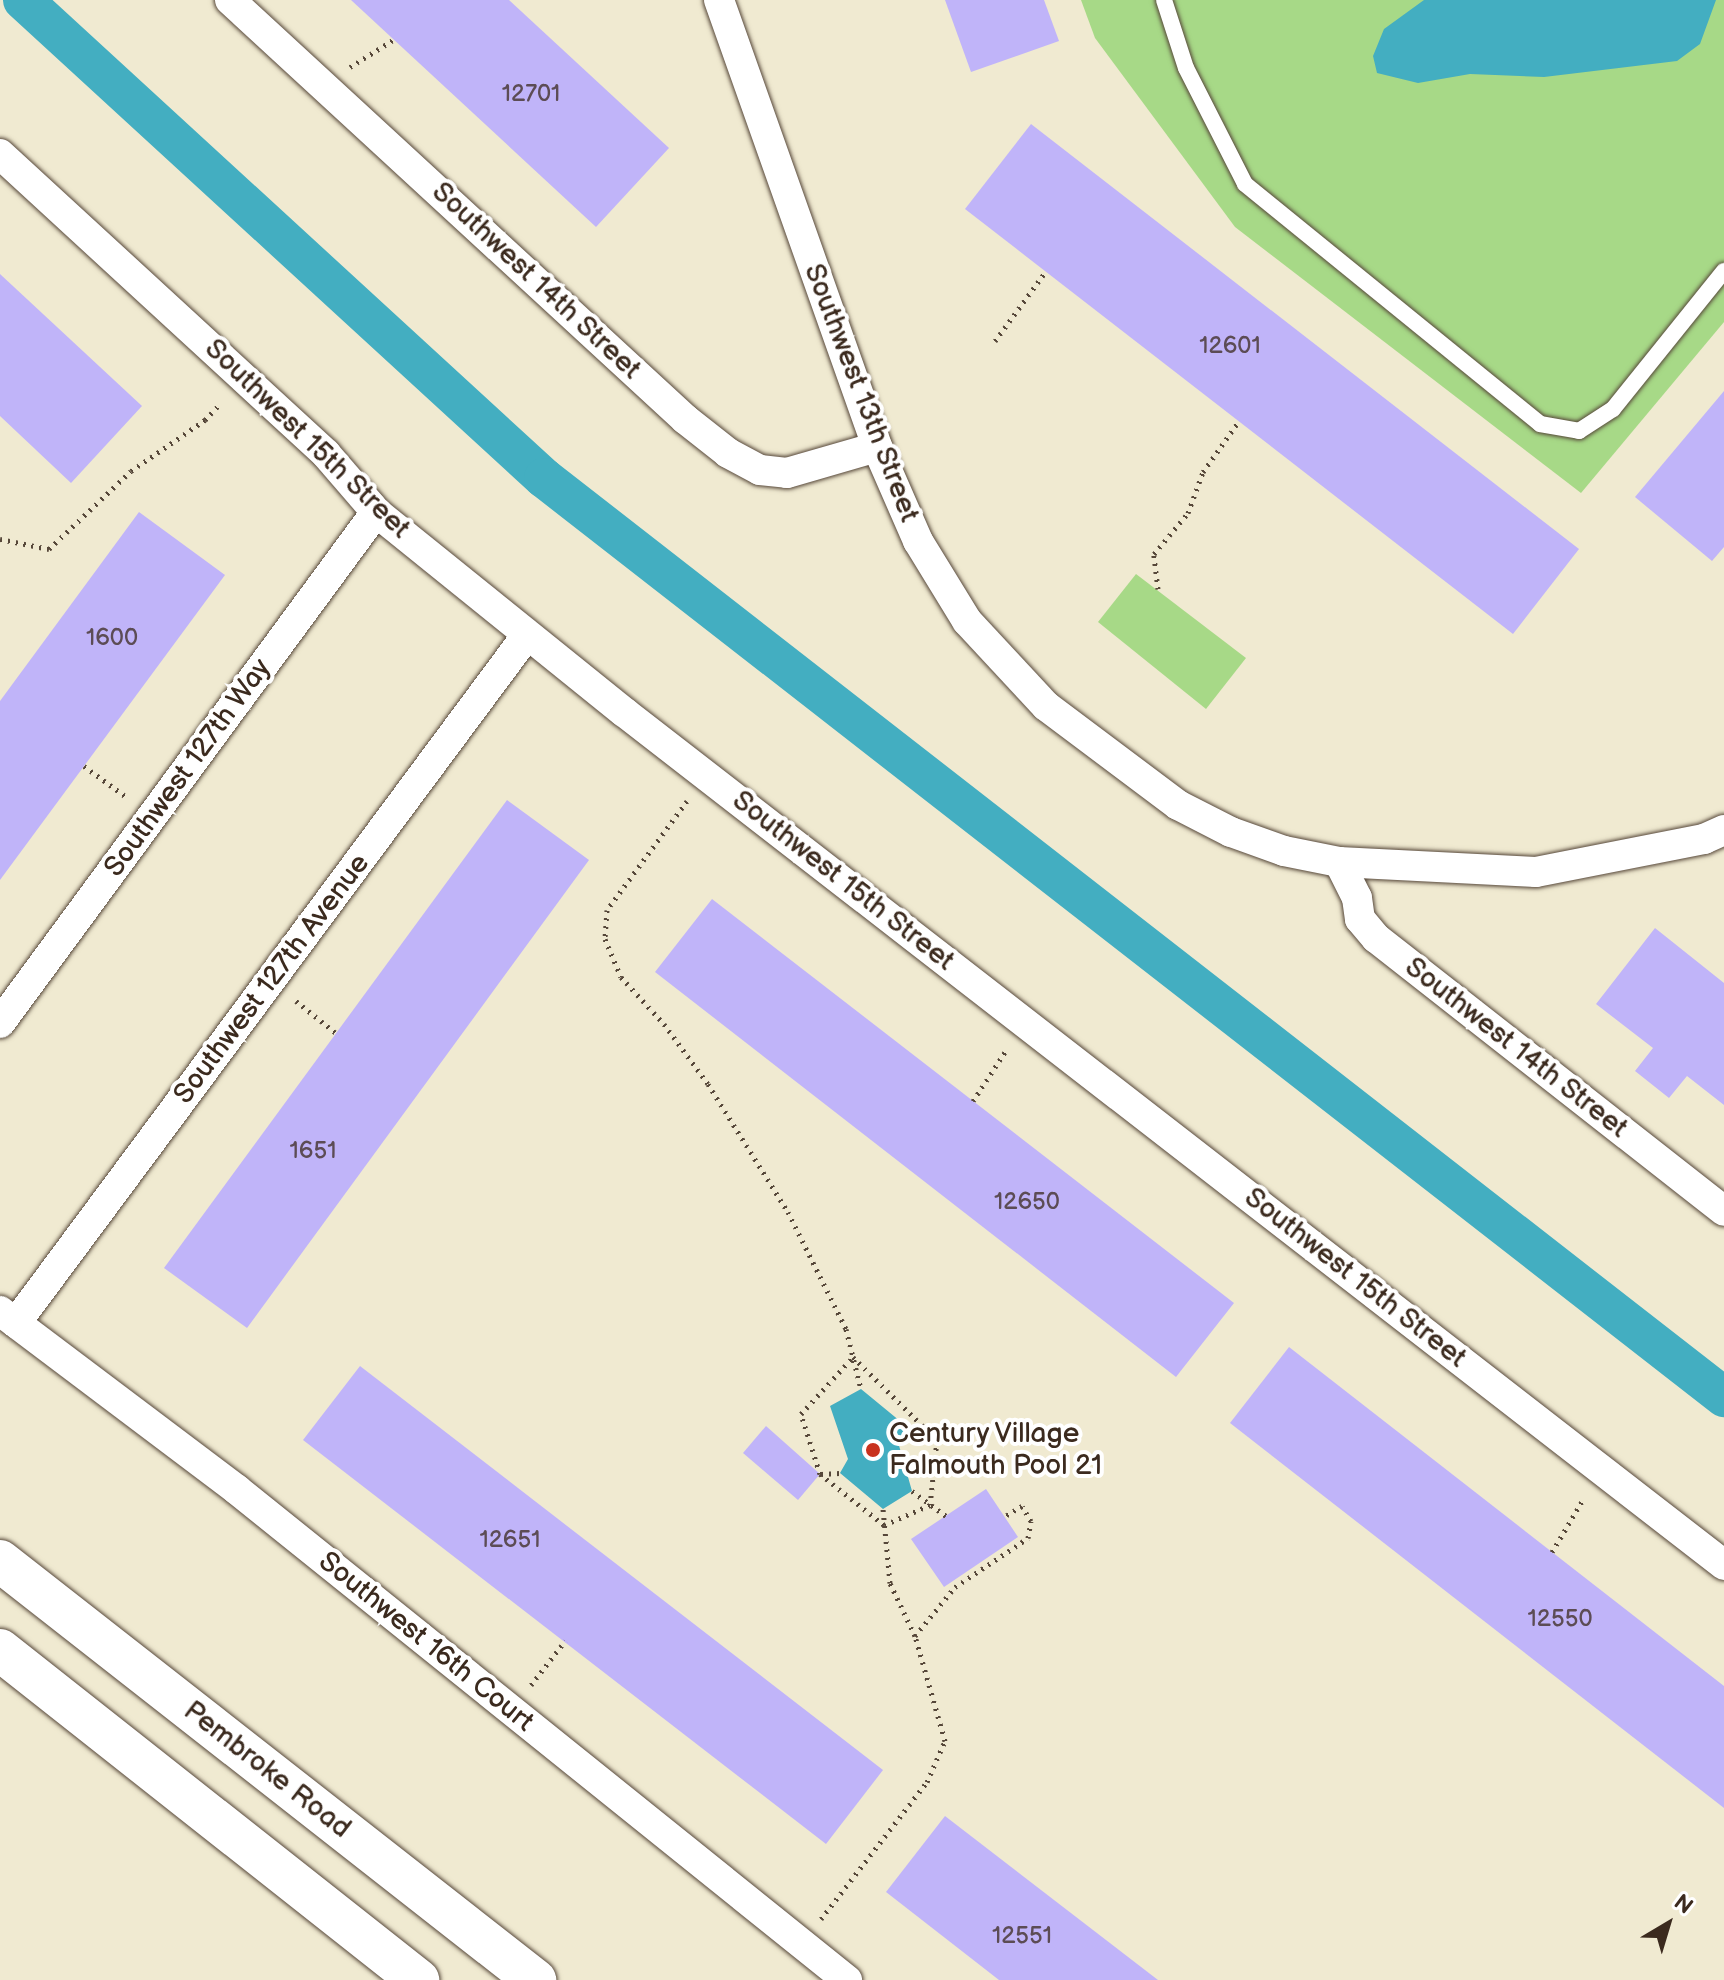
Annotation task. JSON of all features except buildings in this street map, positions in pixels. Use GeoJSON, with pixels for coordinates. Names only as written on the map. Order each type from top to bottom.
{"type":"FeatureCollection","features":[{"type":"Feature","properties":{"kind":"main road","name":"Pembroke Road"},"geometry":{"type":"LineString","coordinates":[[0,1561],[535,1980]]}},
{"type":"Feature","properties":{"kind":"main road"},"geometry":{"type":"LineString","coordinates":[[0,1650],[418,1980]]}},
{"type":"Feature","properties":{"kind":"street","name":"Southwest 14th Street"},"geometry":{"type":"LineString","coordinates":[[230,0],[685,419],[728,453],[760,470],[787,473],[877,447]]}},
{"type":"Feature","properties":{"kind":"street","name":"Southwest 13th Street"},"geometry":{"type":"LineString","coordinates":[[719,0],[877,447],[918,541],[967,621],[1046,706],[1178,805],[1231,832],[1284,851],[1339,862],[1536,872],[1704,839],[1724,830]]}},
{"type":"Feature","properties":{"kind":"street","name":"Southwest 15th Street"},"geometry":{"type":"LineString","coordinates":[[0,154],[245,376],[326,454],[376,512],[450,569],[527,635],[1724,1565]]}},
{"type":"Feature","properties":{"kind":"street","name":"Southwest 127th Way"},"geometry":{"type":"LineString","coordinates":[[0,1023],[376,512]]}},
{"type":"Feature","properties":{"kind":"street","name":"Southwest 127th Avenue"},"geometry":{"type":"LineString","coordinates":[[8,1317],[271,981],[527,635]]}},
{"type":"Feature","properties":{"kind":"street","name":"Southwest 14th Street"},"geometry":{"type":"LineString","coordinates":[[1339,862],[1357,898],[1360,919],[1376,938],[1724,1211]]}},
{"type":"Feature","properties":{"kind":"street","name":"Southwest 16th Court"},"geometry":{"type":"LineString","coordinates":[[8,1317],[236,1489],[847,1980]]}},
{"type":"Feature","properties":{"kind":"lane"},"geometry":{"type":"LineString","coordinates":[[1164,0],[1186,68],[1245,184],[1540,424],[1579,431],[1613,409],[1724,271]]}},
{"type":"Feature","properties":{"kind":"path"},"geometry":{"type":"LineString","coordinates":[[327,90],[351,67],[393,40]]}},
{"type":"Feature","properties":{"kind":"path"},"geometry":{"type":"LineString","coordinates":[[995,341],[1046,271]]}},
{"type":"Feature","properties":{"kind":"path"},"geometry":{"type":"LineString","coordinates":[[0,539],[49,549],[131,471],[205,420],[245,376]]}},
{"type":"Feature","properties":{"kind":"path"},"geometry":{"type":"LineString","coordinates":[[1158,589],[1154,554],[1188,513],[1203,472],[1239,421]]}},
{"type":"Feature","properties":{"kind":"path"},"geometry":{"type":"LineString","coordinates":[[84,766],[153,816]]}},
{"type":"Feature","properties":{"kind":"path"},"geometry":{"type":"LineString","coordinates":[[707,775],[607,910],[605,939],[621,977],[664,1024],[708,1084],[781,1200],[846,1329],[861,1389]]}},
{"type":"Feature","properties":{"kind":"path"},"geometry":{"type":"LineString","coordinates":[[271,981],[336,1033]]}},
{"type":"Feature","properties":{"kind":"path"},"geometry":{"type":"LineString","coordinates":[[973,1101],[1025,1022]]}},
{"type":"Feature","properties":{"kind":"path"},"geometry":{"type":"LineString","coordinates":[[853,1357],[801,1414],[820,1474],[884,1525]]}},
{"type":"Feature","properties":{"kind":"path"},"geometry":{"type":"LineString","coordinates":[[853,1357],[937,1440],[930,1505]]}},
{"type":"Feature","properties":{"kind":"path"},"geometry":{"type":"LineString","coordinates":[[1552,1552],[1601,1469]]}},
{"type":"Feature","properties":{"kind":"path"},"geometry":{"type":"LineString","coordinates":[[820,1474],[840,1473]]}},
{"type":"Feature","properties":{"kind":"path"},"geometry":{"type":"LineString","coordinates":[[912,1491],[946,1516]]}},
{"type":"Feature","properties":{"kind":"path"},"geometry":{"type":"LineString","coordinates":[[884,1525],[930,1505]]}},
{"type":"Feature","properties":{"kind":"path"},"geometry":{"type":"LineString","coordinates":[[915,1636],[955,1587],[1028,1538],[1031,1521],[1022,1506],[1004,1517]]}},
{"type":"Feature","properties":{"kind":"path"},"geometry":{"type":"LineString","coordinates":[[802,1945],[927,1782],[945,1741],[915,1636],[890,1583],[883,1509]]}},
{"type":"Feature","properties":{"kind":"path"},"geometry":{"type":"LineString","coordinates":[[527,1690],[565,1641]]}},
{"type":"Feature","properties":{"kind":"green space"},"geometry":{"type":"Polygon","coordinates":[[[1081,0],[1724,0],[1724,322],[1581,493],[1235,227],[1095,38],[1081,0]]]}},
{"type":"Feature","properties":{"kind":"green space"},"geometry":{"type":"Polygon","coordinates":[[[1136,574],[1246,658],[1206,709],[1098,622],[1136,574]]]}},
{"type":"Feature","properties":{"kind":"water"},"geometry":{"type":"Polygon","coordinates":[[[1424,0],[1716,0],[1700,44],[1677,61],[1544,77],[1470,74],[1418,83],[1377,73],[1373,56],[1384,29],[1424,0]]]}},
{"type":"Feature","properties":{"kind":"water","name":"Century Village Falmouth Pool 21"},"geometry":{"type":"Polygon","coordinates":[[[861,1389],[906,1426],[898,1442],[912,1491],[883,1509],[840,1473],[848,1459],[830,1406],[861,1389]]]}},
{"type":"Feature","properties":{"kind":"waterway"},"geometry":{"type":"LineString","coordinates":[[23,0],[544,478],[1724,1397]]}},
{"type":"Feature","properties":{"kind":"place","name":"Century Village Falmouth Pool 21"},"geometry":{"type":"Point","coordinates":[873,1450]}}]}
